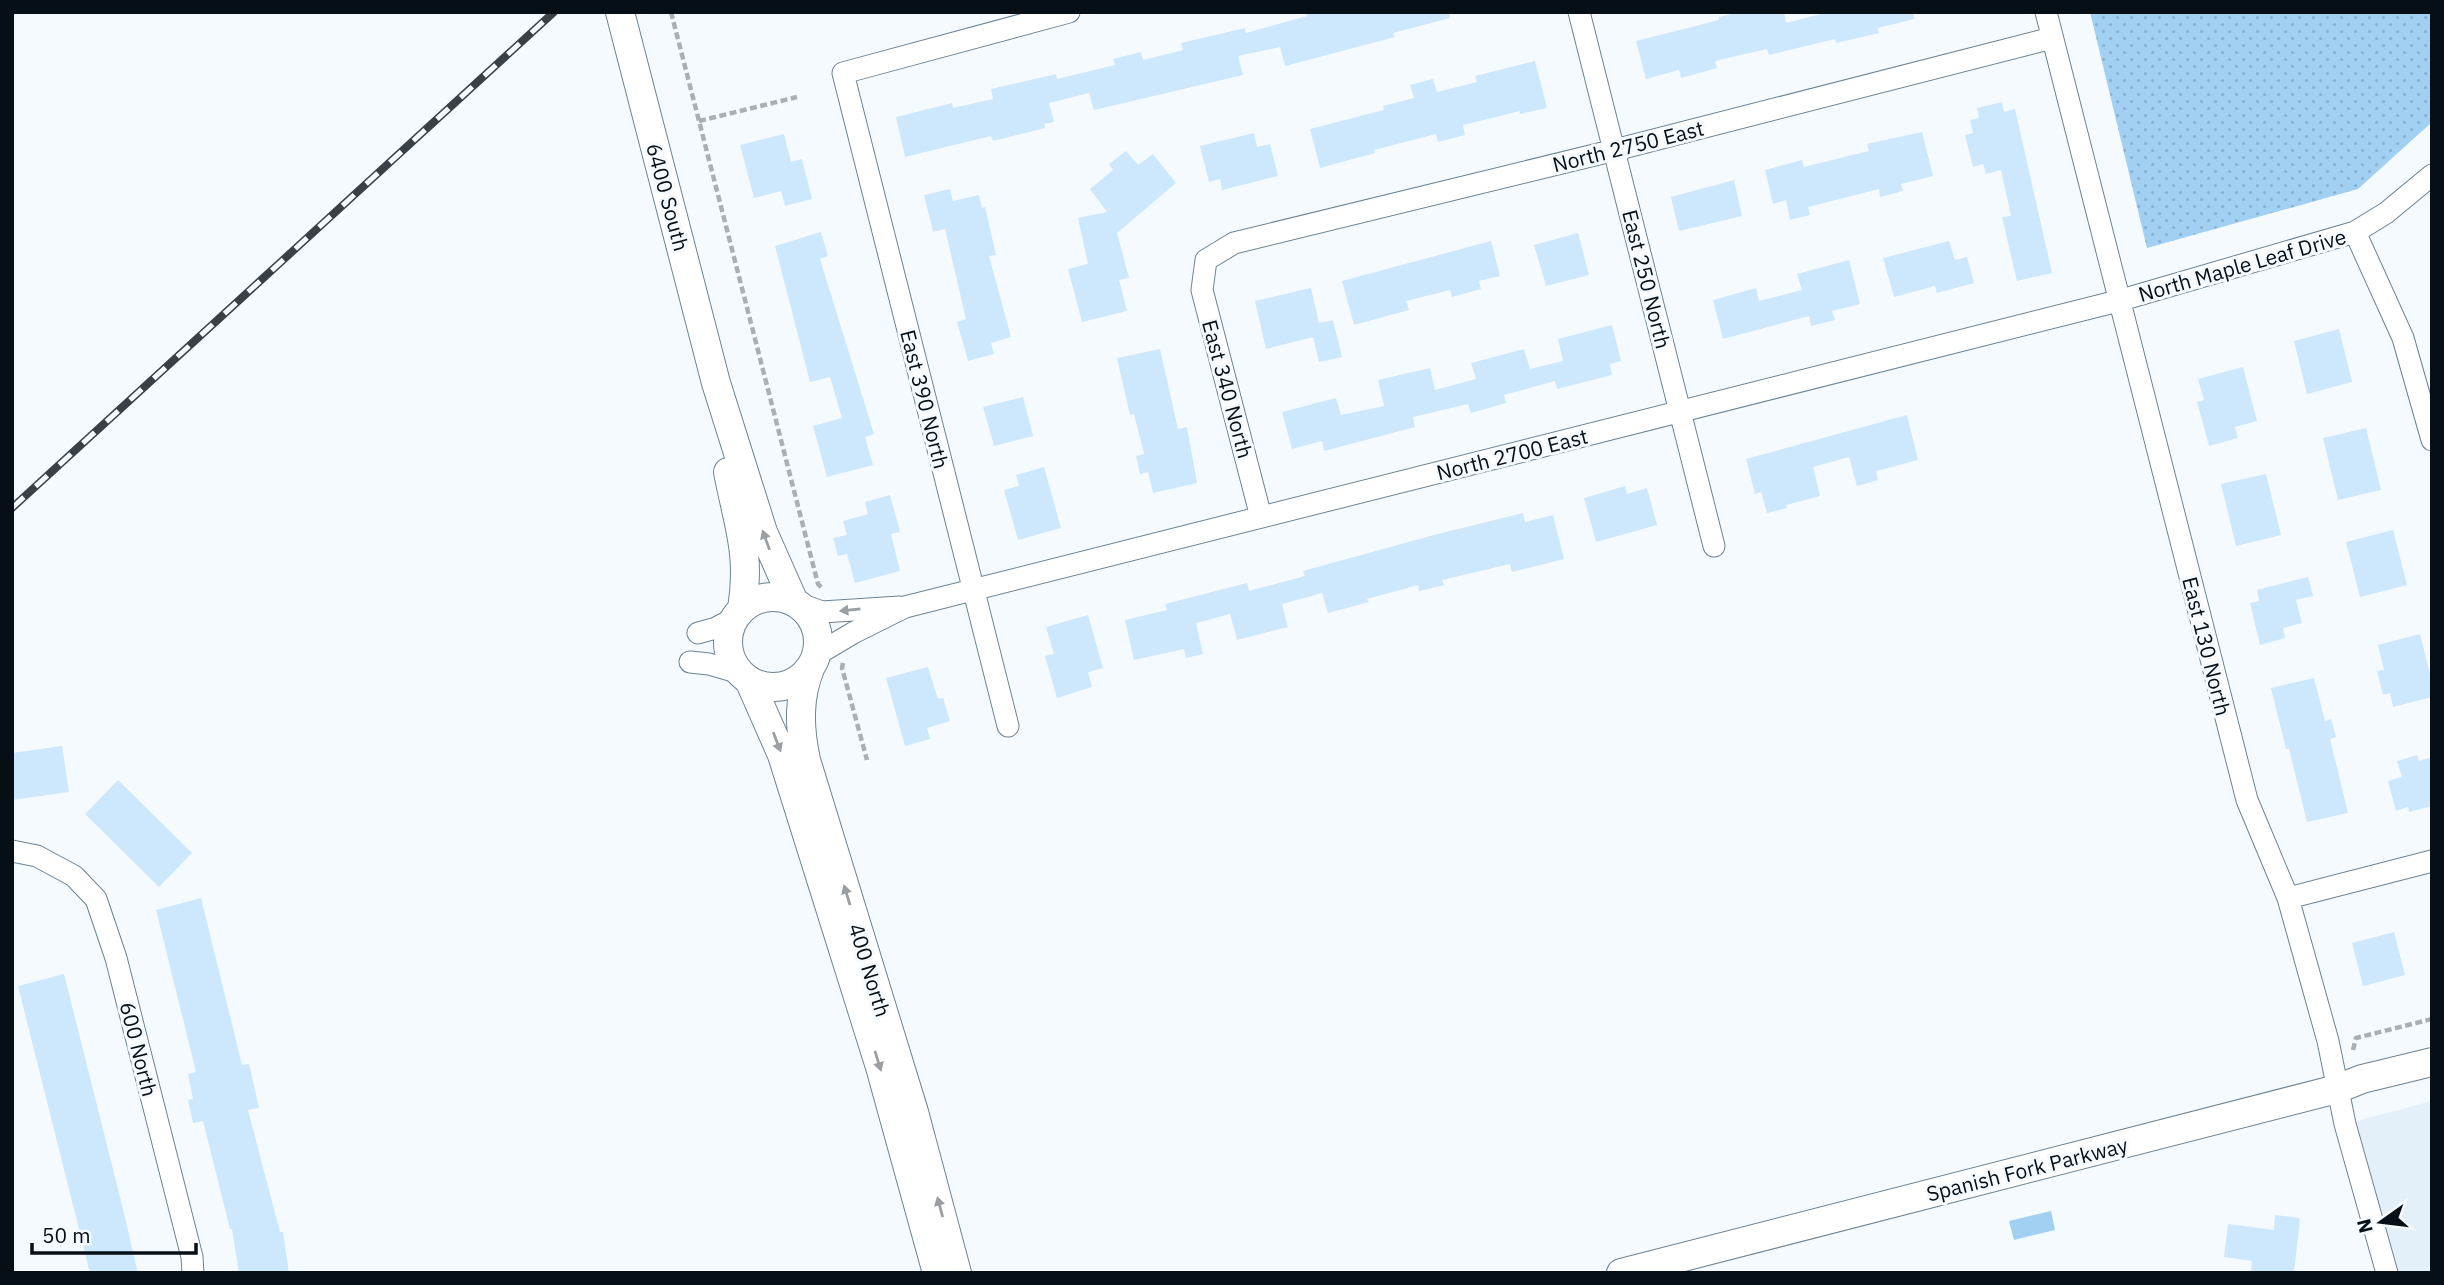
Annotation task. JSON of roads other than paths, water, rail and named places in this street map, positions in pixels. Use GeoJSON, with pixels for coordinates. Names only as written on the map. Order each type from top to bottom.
{"type":"FeatureCollection","features":[{"type":"Feature","properties":{"kind":"main road","name":"6400 South"},"geometry":{"type":"LineString","coordinates":[[620,12],[716,383],[763,532],[795,603]]}},
{"type":"Feature","properties":{"kind":"main road","name":"6400 South"},"geometry":{"type":"LineString","coordinates":[[716,383],[725,459],[746,554],[746,586],[739,613]]}},
{"type":"Feature","properties":{"kind":"main road"},"geometry":{"type":"LineString","coordinates":[[773,597],[795,603],[806,611],[817,632],[813,660],[794,682],[783,686],[771,687],[745,676],[729,652],[730,628],[739,613],[751,602],[773,597]]}},
{"type":"Feature","properties":{"kind":"main road","name":"400 North"},"geometry":{"type":"LineString","coordinates":[[813,660],[805,681],[800,709],[806,760],[914,1111],[957,1273]]}},
{"type":"Feature","properties":{"kind":"main road","name":"400 North"},"geometry":{"type":"LineString","coordinates":[[745,676],[771,725],[785,765],[880,1067],[937,1273]]}},
{"type":"Feature","properties":{"kind":"main road","name":"Spanish Fork Parkway"},"geometry":{"type":"LineString","coordinates":[[1621,1273],[2337,1089],[2362,1079],[2432,1062]]}},
{"type":"Feature","properties":{"kind":"street","name":"East 390 North"},"geometry":{"type":"LineString","coordinates":[[1008,726],[843,72],[1069,12]]}},
{"type":"Feature","properties":{"kind":"street","name":"East 250 North"},"geometry":{"type":"LineString","coordinates":[[1579,12],[1714,546]]}},
{"type":"Feature","properties":{"kind":"street","name":"East 130 North"},"geometry":{"type":"LineString","coordinates":[[2046,12],[2246,800],[2288,898],[2328,1041],[2344,1124],[2387,1273]]}},
{"type":"Feature","properties":{"kind":"street","name":"North 2750 East"},"geometry":{"type":"LineString","coordinates":[[1206,260],[1234,243],[1615,150],[2052,38]]}},
{"type":"Feature","properties":{"kind":"street","name":"North Maple Leaf Drive"},"geometry":{"type":"LineString","coordinates":[[2118,301],[2355,232],[2386,213],[2432,175]]}},
{"type":"Feature","properties":{"kind":"street"},"geometry":{"type":"LineString","coordinates":[[2355,232],[2403,338],[2432,440]]}},
{"type":"Feature","properties":{"kind":"street","name":"East 340 North"},"geometry":{"type":"LineString","coordinates":[[1206,260],[1202,290],[1261,517]]}},
{"type":"Feature","properties":{"kind":"street","name":"North 2700 East"},"geometry":{"type":"LineString","coordinates":[[795,603],[809,609],[834,612],[905,607],[2118,301]]}},
{"type":"Feature","properties":{"kind":"street","name":"North 2700 East"},"geometry":{"type":"LineString","coordinates":[[813,660],[853,633],[905,607]]}},
{"type":"Feature","properties":{"kind":"street"},"geometry":{"type":"LineString","coordinates":[[698,633],[716,628],[739,613]]}},
{"type":"Feature","properties":{"kind":"street"},"geometry":{"type":"LineString","coordinates":[[690,662],[717,666],[745,676]]}},
{"type":"Feature","properties":{"kind":"street","name":"600 North"},"geometry":{"type":"LineString","coordinates":[[12,851],[37,856],[74,876],[96,899],[116,958],[188,1243],[193,1273]]}},
{"type":"Feature","properties":{"kind":"street"},"geometry":{"type":"LineString","coordinates":[[2288,898],[2432,861]]}},
{"type":"Feature","properties":{"kind":"railway"},"geometry":{"type":"LineString","coordinates":[[12,508],[554,12]]}}]}
